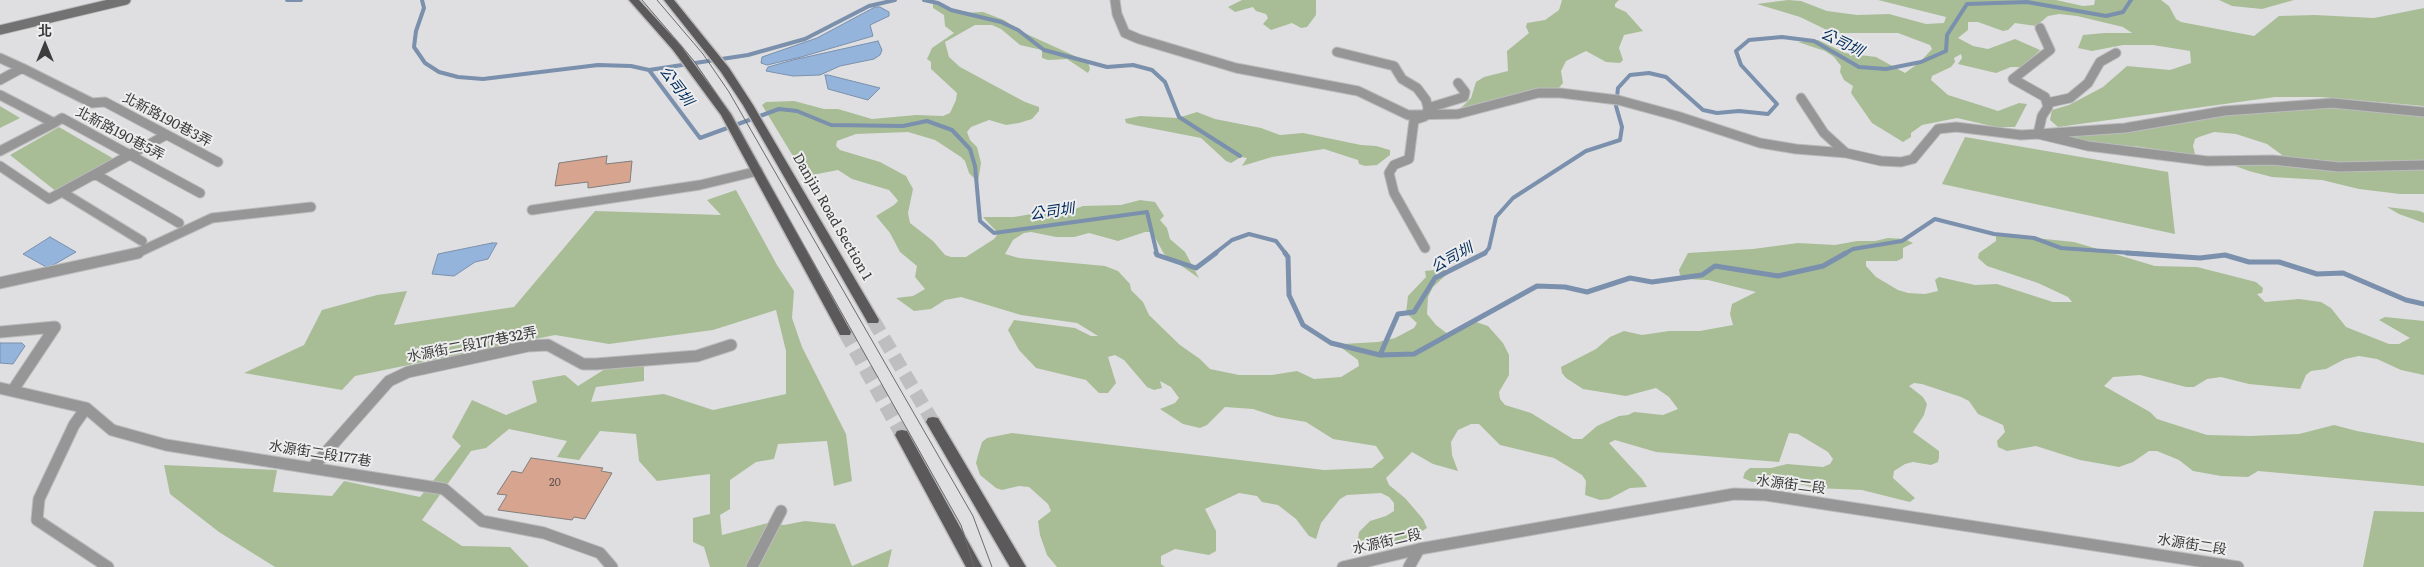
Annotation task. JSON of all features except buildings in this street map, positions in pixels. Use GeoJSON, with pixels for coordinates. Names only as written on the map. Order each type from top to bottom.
{"type":"FeatureCollection","features":[{"type":"Feature","properties":{"kind":"main road"},"geometry":{"type":"LineString","coordinates":[[0,30],[126,0]]}},
{"type":"Feature","properties":{"kind":"main road"},"geometry":{"type":"LineString","coordinates":[[634,0],[677,48],[726,114],[844,332]]}},
{"type":"Feature","properties":{"kind":"main road","name":"Danjin Road Section 1"},"geometry":{"type":"LineString","coordinates":[[669,0],[725,70],[748,105],[873,320]]}},
{"type":"Feature","properties":{"kind":"main road"},"geometry":{"type":"LineString","coordinates":[[933,422],[1018,567]]}},
{"type":"Feature","properties":{"kind":"main road"},"geometry":{"type":"LineString","coordinates":[[902,435],[974,567]]}},
{"type":"Feature","properties":{"kind":"street"},"geometry":{"type":"LineString","coordinates":[[1115,0],[1117,14],[1125,33],[1139,40],[1236,68],[1358,91],[1408,115],[1427,112],[1458,114],[1538,93],[1588,95],[1618,100],[1677,116],[1760,143],[1796,149],[1846,153],[1881,161],[1901,162],[1913,159],[1938,129],[1956,127],[2021,135],[2038,134],[2125,128],[2224,111],[2332,103],[2424,112]]}},
{"type":"Feature","properties":{"kind":"street"},"geometry":{"type":"LineString","coordinates":[[2038,134],[2042,116],[2048,107],[2045,98],[2013,78],[2050,50],[2040,28]]}},
{"type":"Feature","properties":{"kind":"street"},"geometry":{"type":"LineString","coordinates":[[1337,52],[1394,66],[1402,78],[1417,88],[1426,100],[1427,112]]}},
{"type":"Feature","properties":{"kind":"street"},"geometry":{"type":"LineString","coordinates":[[2047,103],[2070,98],[2088,83],[2100,62],[2116,53]]}},
{"type":"Feature","properties":{"kind":"street","name":"北新路190巷3弄"},"geometry":{"type":"LineString","coordinates":[[0,58],[92,103],[105,102],[218,162]]}},
{"type":"Feature","properties":{"kind":"street"},"geometry":{"type":"LineString","coordinates":[[0,80],[22,68]]}},
{"type":"Feature","properties":{"kind":"street"},"geometry":{"type":"LineString","coordinates":[[1425,248],[1415,227],[1394,193],[1389,173],[1394,165],[1409,159],[1414,120],[1427,112],[1464,97],[1465,92],[1458,83]]}},
{"type":"Feature","properties":{"kind":"street","name":"北新路190巷5弄"},"geometry":{"type":"LineString","coordinates":[[0,95],[54,122],[62,118],[200,192]]}},
{"type":"Feature","properties":{"kind":"street"},"geometry":{"type":"LineString","coordinates":[[1801,98],[1824,133],[1846,153]]}},
{"type":"Feature","properties":{"kind":"street"},"geometry":{"type":"LineString","coordinates":[[0,151],[54,122]]}},
{"type":"Feature","properties":{"kind":"street"},"geometry":{"type":"LineString","coordinates":[[2038,134],[2088,146],[2207,161],[2273,160],[2339,167],[2424,165]]}},
{"type":"Feature","properties":{"kind":"street"},"geometry":{"type":"LineString","coordinates":[[0,166],[49,200],[166,135]]}},
{"type":"Feature","properties":{"kind":"street"},"geometry":{"type":"LineString","coordinates":[[532,210],[700,184],[758,171]]}},
{"type":"Feature","properties":{"kind":"street"},"geometry":{"type":"LineString","coordinates":[[95,174],[180,223]]}},
{"type":"Feature","properties":{"kind":"street"},"geometry":{"type":"LineString","coordinates":[[62,192],[142,241]]}},
{"type":"Feature","properties":{"kind":"street"},"geometry":{"type":"LineString","coordinates":[[0,283],[132,255],[212,218],[311,207]]}},
{"type":"Feature","properties":{"kind":"street"},"geometry":{"type":"LineString","coordinates":[[0,332],[55,327],[13,390]]}},
{"type":"Feature","properties":{"kind":"street","name":"水源街二段177巷32弄"},"geometry":{"type":"LineString","coordinates":[[312,468],[389,381],[408,372],[528,346],[548,345],[584,364],[596,364],[697,356],[731,345]]}},
{"type":"Feature","properties":{"kind":"street","name":"水源街二段177巷"},"geometry":{"type":"LineString","coordinates":[[0,388],[86,408],[112,430],[166,445],[444,489],[482,521],[544,533],[600,552],[612,567]]}},
{"type":"Feature","properties":{"kind":"street"},"geometry":{"type":"LineString","coordinates":[[86,408],[74,425],[39,500],[37,520],[108,567]]}},
{"type":"Feature","properties":{"kind":"street","name":"水源街二段"},"geometry":{"type":"LineString","coordinates":[[1343,567],[1419,549],[1734,494],[1766,495],[2238,567]]}},
{"type":"Feature","properties":{"kind":"street"},"geometry":{"type":"LineString","coordinates":[[752,567],[781,511]]}},
{"type":"Feature","properties":{"kind":"street"},"geometry":{"type":"LineString","coordinates":[[1409,567],[1419,549]]}},
{"type":"Feature","properties":{"kind":"green space"},"geometry":{"type":"Polygon","coordinates":[[[1242,0],[1316,0],[1316,15],[1307,27],[1301,28],[1292,23],[1271,30],[1263,24],[1268,18],[1266,14],[1256,11],[1253,7],[1235,12],[1228,7],[1242,0]]]}},
{"type":"Feature","properties":{"kind":"green space"},"geometry":{"type":"Polygon","coordinates":[[[1562,0],[1619,0],[1615,7],[1626,12],[1643,31],[1624,35],[1619,48],[1623,60],[1620,63],[1606,62],[1586,51],[1566,61],[1561,71],[1563,83],[1558,89],[1457,112],[1471,98],[1476,82],[1484,77],[1508,71],[1507,51],[1529,33],[1526,27],[1527,23],[1545,20],[1559,10],[1562,0]]]}},
{"type":"Feature","properties":{"kind":"green space"},"geometry":{"type":"Polygon","coordinates":[[[1788,0],[1801,1],[1827,11],[1857,15],[1889,14],[1926,24],[1944,23],[1946,17],[1878,0],[2056,0],[2083,6],[2094,5],[2095,0],[2161,0],[2169,6],[2176,19],[2181,22],[2254,36],[2279,16],[2315,15],[2374,18],[2424,8],[2424,106],[2320,97],[2275,97],[2058,127],[2050,120],[2052,110],[2069,105],[2103,87],[2127,66],[2170,70],[2191,63],[2190,51],[2153,45],[2123,45],[2092,51],[2078,48],[2083,35],[2132,33],[2123,27],[2077,16],[2059,14],[2048,16],[2036,26],[2015,23],[2008,30],[2003,31],[1978,22],[1968,22],[1968,30],[1958,38],[1973,46],[1988,49],[2015,39],[2040,50],[2024,67],[2011,67],[1996,73],[1958,64],[1962,58],[1961,54],[1954,58],[1955,62],[1951,67],[1932,76],[1931,80],[1948,95],[1998,111],[2019,103],[2027,104],[2015,127],[1996,127],[1957,118],[1922,125],[1911,133],[1911,137],[1903,142],[1872,123],[1851,93],[1853,86],[1844,80],[1840,72],[1841,66],[1834,57],[1825,51],[1798,42],[1818,40],[1845,53],[1876,57],[1905,73],[1920,62],[1932,49],[1930,45],[1898,33],[1833,33],[1800,17],[1757,4],[1788,0]]]}},
{"type":"Feature","properties":{"kind":"green space"},"geometry":{"type":"Polygon","coordinates":[[[2219,0],[2294,0],[2262,9],[2232,6],[2219,0]]]}},
{"type":"Feature","properties":{"kind":"green space"},"geometry":{"type":"Polygon","coordinates":[[[937,2],[963,13],[983,12],[1004,20],[1020,31],[1088,62],[1090,69],[1088,73],[1067,59],[1048,60],[1042,58],[1042,50],[1020,45],[1001,29],[992,25],[975,25],[945,42],[949,57],[960,67],[1025,102],[1039,107],[1039,111],[1032,119],[1019,123],[1006,125],[989,120],[971,127],[967,132],[970,140],[977,147],[981,163],[978,182],[969,173],[965,161],[961,157],[935,140],[908,132],[856,134],[837,141],[836,146],[840,150],[880,162],[906,176],[913,189],[908,213],[910,223],[933,241],[945,255],[951,257],[966,257],[994,239],[997,235],[996,231],[983,217],[1014,217],[1043,212],[1064,213],[1083,206],[1121,205],[1140,200],[1155,202],[1164,216],[1160,220],[1167,228],[1170,239],[1185,252],[1199,278],[1164,254],[1152,232],[1145,232],[1118,241],[1089,233],[1074,237],[1056,237],[1031,232],[1024,233],[1013,240],[1005,254],[1019,258],[1105,266],[1118,271],[1130,284],[1131,290],[1143,302],[1149,315],[1180,345],[1200,359],[1210,369],[1239,375],[1272,375],[1297,371],[1314,379],[1341,377],[1359,366],[1358,360],[1343,349],[1343,344],[1378,342],[1395,338],[1414,328],[1417,323],[1406,313],[1408,296],[1426,277],[1425,271],[1444,269],[1446,275],[1433,287],[1428,297],[1427,314],[1436,325],[1449,335],[1457,333],[1465,324],[1473,321],[1488,326],[1503,343],[1509,355],[1509,375],[1499,392],[1500,399],[1505,405],[1531,413],[1573,439],[1582,439],[1597,426],[1619,416],[1634,412],[1663,415],[1678,409],[1669,397],[1656,388],[1626,396],[1583,389],[1566,378],[1562,373],[1561,367],[1596,349],[1610,337],[1624,331],[1642,335],[1669,331],[1700,331],[1733,325],[1730,314],[1732,304],[1756,292],[1708,280],[1685,279],[1680,275],[1679,270],[1688,253],[1753,249],[1798,243],[1835,245],[1888,238],[1905,239],[1913,243],[1903,248],[1903,258],[1897,261],[1866,261],[1866,266],[1876,277],[1898,290],[1908,293],[1925,294],[1938,291],[1935,280],[1939,277],[1975,285],[1997,284],[2053,302],[2072,302],[2068,297],[2038,283],[1987,266],[1978,258],[1979,253],[1996,241],[1996,236],[2045,239],[2074,242],[2155,266],[2197,267],[2256,282],[2263,288],[2262,293],[2257,294],[2265,302],[2299,299],[2321,302],[2331,308],[2346,327],[2389,344],[2399,344],[2410,338],[2379,320],[2385,317],[2424,321],[2424,375],[2401,370],[2377,359],[2359,356],[2345,359],[2326,369],[2311,371],[2306,375],[2300,389],[2249,384],[2221,377],[2207,379],[2194,387],[2186,387],[2140,375],[2113,377],[2104,386],[2150,412],[2157,419],[2207,435],[2299,434],[2334,425],[2424,443],[2424,486],[2258,471],[2248,477],[2221,476],[2193,471],[2179,460],[2157,451],[2149,451],[2133,462],[2119,467],[2080,460],[2036,446],[2007,451],[1998,447],[1997,441],[2005,432],[2003,425],[1978,414],[1969,401],[1961,397],[1914,383],[1909,386],[1923,397],[1927,404],[1924,415],[1913,432],[1939,451],[1939,457],[1938,462],[1931,465],[1913,462],[1905,464],[1894,471],[1893,478],[1915,498],[1910,502],[1862,490],[1816,488],[1787,481],[1752,482],[1743,478],[1745,472],[1750,468],[1771,468],[1787,464],[1823,467],[1830,464],[1833,459],[1828,452],[1798,434],[1789,433],[1779,462],[1656,452],[1615,440],[1609,443],[1647,487],[1630,488],[1609,499],[1600,500],[1585,495],[1586,481],[1582,475],[1554,458],[1500,445],[1479,424],[1471,424],[1458,430],[1451,442],[1452,455],[1458,471],[1433,464],[1412,452],[1386,478],[1389,485],[1405,498],[1423,519],[1427,528],[1405,542],[1370,546],[1362,544],[1358,539],[1359,532],[1370,521],[1386,516],[1394,511],[1394,503],[1389,497],[1381,493],[1347,495],[1340,499],[1321,523],[1316,539],[1309,536],[1296,519],[1278,505],[1262,502],[1257,496],[1239,493],[1205,509],[1216,531],[1216,551],[1209,555],[1175,549],[1161,556],[1161,564],[1165,567],[1057,567],[1047,555],[1040,535],[1038,521],[1051,511],[1048,504],[1029,487],[1019,486],[1002,490],[996,488],[980,475],[976,463],[982,442],[987,438],[1012,433],[1324,470],[1372,468],[1384,458],[1376,446],[1333,439],[1306,422],[1277,417],[1253,409],[1225,407],[1207,425],[1200,428],[1183,424],[1160,409],[1175,403],[1179,398],[1171,387],[1160,381],[1162,388],[1154,390],[1147,387],[1124,360],[1115,355],[1108,357],[1116,383],[1108,393],[1099,393],[1086,380],[1036,368],[1019,350],[1008,330],[1014,320],[1075,328],[1091,336],[1098,336],[1077,323],[1021,315],[961,297],[945,300],[931,309],[914,311],[896,298],[913,296],[925,289],[915,277],[917,266],[900,252],[890,233],[876,216],[894,205],[898,201],[896,198],[889,190],[852,179],[838,170],[812,175],[802,171],[762,105],[766,102],[794,101],[824,109],[838,109],[872,119],[916,115],[943,116],[950,113],[957,93],[931,69],[931,62],[927,59],[932,48],[954,33],[945,26],[944,15],[933,8],[933,4],[937,2]]]}},
{"type":"Feature","properties":{"kind":"green space"},"geometry":{"type":"Polygon","coordinates":[[[2292,101],[2424,114],[2424,194],[2400,194],[2359,189],[2322,180],[2272,177],[2249,171],[2227,163],[2278,158],[2282,155],[2267,144],[2236,134],[2214,132],[2195,139],[2193,146],[2195,154],[2192,156],[2142,147],[2074,141],[2065,134],[2292,101]]]}},
{"type":"Feature","properties":{"kind":"green space"},"geometry":{"type":"Polygon","coordinates":[[[0,106],[20,118],[0,128],[0,106]]]}},
{"type":"Feature","properties":{"kind":"green space"},"geometry":{"type":"Polygon","coordinates":[[[1197,112],[1215,119],[1261,128],[1280,135],[1303,133],[1361,145],[1376,146],[1390,150],[1390,155],[1377,165],[1365,166],[1359,164],[1358,160],[1324,149],[1272,157],[1242,166],[1247,158],[1241,157],[1231,163],[1226,161],[1201,138],[1126,123],[1125,119],[1140,116],[1178,118],[1197,112]]]}},
{"type":"Feature","properties":{"kind":"green space"},"geometry":{"type":"Polygon","coordinates":[[[59,127],[114,159],[57,192],[10,155],[59,127]]]}},
{"type":"Feature","properties":{"kind":"green space"},"geometry":{"type":"Polygon","coordinates":[[[1965,137],[2168,172],[2175,234],[1942,184],[1965,137]]]}},
{"type":"Feature","properties":{"kind":"green space"},"geometry":{"type":"Polygon","coordinates":[[[736,190],[777,265],[794,291],[792,318],[802,347],[846,434],[852,481],[834,486],[827,441],[778,444],[774,459],[756,462],[730,480],[730,509],[720,515],[722,535],[768,523],[784,525],[805,521],[835,524],[852,566],[892,549],[888,567],[710,567],[704,547],[693,542],[693,518],[710,514],[710,474],[657,481],[639,461],[636,434],[600,431],[579,460],[557,457],[567,441],[509,429],[486,448],[471,451],[422,520],[462,546],[510,547],[529,567],[275,567],[219,532],[170,494],[164,465],[277,470],[273,492],[332,496],[344,481],[420,497],[461,446],[452,437],[472,400],[506,415],[537,402],[532,381],[565,375],[578,386],[605,369],[644,366],[644,381],[596,387],[591,402],[664,394],[713,410],[786,394],[786,351],[776,310],[713,330],[609,344],[555,335],[355,376],[342,390],[244,373],[304,345],[322,310],[377,295],[407,291],[394,325],[514,307],[595,211],[721,215],[707,200],[736,190]]]}},
{"type":"Feature","properties":{"kind":"green space"},"geometry":{"type":"Polygon","coordinates":[[[2387,207],[2420,211],[2424,213],[2424,223],[2399,214],[2387,207]]]}},
{"type":"Feature","properties":{"kind":"green space"},"geometry":{"type":"Polygon","coordinates":[[[2374,511],[2424,512],[2424,567],[2363,567],[2374,511]]]}},
{"type":"Feature","properties":{"kind":"water"},"geometry":{"type":"Polygon","coordinates":[[[875,7],[880,7],[889,12],[889,16],[870,25],[873,36],[801,57],[767,65],[761,63],[762,57],[817,38],[875,7]]]}},
{"type":"Feature","properties":{"kind":"water"},"geometry":{"type":"Polygon","coordinates":[[[878,41],[882,50],[880,55],[874,59],[840,66],[820,75],[793,76],[766,71],[768,67],[793,60],[878,41]]]}},
{"type":"Feature","properties":{"kind":"water"},"geometry":{"type":"Polygon","coordinates":[[[825,75],[880,88],[868,100],[828,89],[825,75]]]}},
{"type":"Feature","properties":{"kind":"water"},"geometry":{"type":"Polygon","coordinates":[[[50,237],[76,252],[48,268],[23,254],[50,237]]]}},
{"type":"Feature","properties":{"kind":"water"},"geometry":{"type":"Polygon","coordinates":[[[497,243],[488,259],[475,262],[454,276],[432,274],[438,254],[497,243]]]}},
{"type":"Feature","properties":{"kind":"water"},"geometry":{"type":"Polygon","coordinates":[[[0,343],[22,343],[25,346],[13,364],[0,363],[0,343]]]}},
{"type":"Feature","properties":{"kind":"waterway","name":"公司圳"},"geometry":{"type":"LineString","coordinates":[[287,0],[301,0]]}},
{"type":"Feature","properties":{"kind":"waterway","name":"公司圳"},"geometry":{"type":"LineString","coordinates":[[422,0],[424,8],[416,31],[414,47],[425,63],[439,72],[458,77],[483,79],[598,65],[631,66],[649,70]]}},
{"type":"Feature","properties":{"kind":"waterway"},"geometry":{"type":"LineString","coordinates":[[649,70],[748,55],[805,39],[869,6],[895,0]]}},
{"type":"Feature","properties":{"kind":"waterway"},"geometry":{"type":"LineString","coordinates":[[924,0],[938,3],[951,10],[1001,22],[1018,30],[1044,50],[1107,67],[1133,65],[1152,70],[1165,82],[1179,117],[1240,156]]}},
{"type":"Feature","properties":{"kind":"waterway","name":"公司圳"},"geometry":{"type":"LineString","coordinates":[[1485,253],[1489,248],[1496,217],[1513,198],[1586,151],[1620,140],[1622,127],[1616,106],[1618,88],[1630,75],[1649,73],[1666,77],[1703,110],[1717,113],[1739,111],[1768,114],[1777,104],[1741,65],[1736,51],[1749,40],[1782,37],[1814,41],[1859,67],[1886,69],[1921,62],[1946,51],[1947,35],[1967,4],[2027,2],[2106,16],[2123,12],[2131,0]]}},
{"type":"Feature","properties":{"kind":"waterway","name":"公司圳"},"geometry":{"type":"LineString","coordinates":[[649,70],[700,138],[779,109],[797,111],[831,125],[903,126],[927,121],[952,130],[970,149],[975,166],[980,221],[994,233],[1147,212],[1157,254]]}},
{"type":"Feature","properties":{"kind":"waterway"},"geometry":{"type":"LineString","coordinates":[[1844,254],[1853,249],[1902,241],[1935,219],[1994,234],[2034,238],[2061,248],[2145,254]]}},
{"type":"Feature","properties":{"kind":"waterway","name":"公司圳"},"geometry":{"type":"LineString","coordinates":[[1214,254],[1232,240],[1249,234],[1276,241],[1286,254]]}},
{"type":"Feature","properties":{"kind":"waterway","name":"公司圳"},"geometry":{"type":"LineString","coordinates":[[1156,253],[1157,255],[1196,268],[1216,253]]}},
{"type":"Feature","properties":{"kind":"waterway","name":"公司圳"},"geometry":{"type":"LineString","coordinates":[[1285,253],[1288,257],[1289,295],[1303,325],[1331,343],[1380,355]]}},
{"type":"Feature","properties":{"kind":"waterway","name":"公司圳"},"geometry":{"type":"LineString","coordinates":[[1380,355],[1398,314],[1414,312],[1435,278],[1485,253]]}},
{"type":"Feature","properties":{"kind":"waterway"},"geometry":{"type":"LineString","coordinates":[[1380,355],[1414,354],[1537,286],[1565,287],[1587,292],[1630,278],[1652,282],[1702,275],[1715,266],[1778,276],[1823,266],[1846,253]]}},
{"type":"Feature","properties":{"kind":"waterway"},"geometry":{"type":"LineString","coordinates":[[2127,253],[2200,258],[2225,255],[2249,262],[2279,262],[2317,274],[2343,273],[2406,300],[2424,304]]}},
{"type":"Feature","properties":{"kind":"tunnel"},"geometry":{"type":"LineString","coordinates":[[873,320],[933,422]]}},
{"type":"Feature","properties":{"kind":"tunnel"},"geometry":{"type":"LineString","coordinates":[[845,332],[902,435]]}},
{"type":"Feature","properties":{"kind":"tram line"},"geometry":{"type":"LineString","coordinates":[[642,0],[694,61],[728,111],[961,525],[974,567]]}},
{"type":"Feature","properties":{"kind":"tram line"},"geometry":{"type":"LineString","coordinates":[[657,0],[703,54],[729,92],[973,516],[992,567]]}}]}
